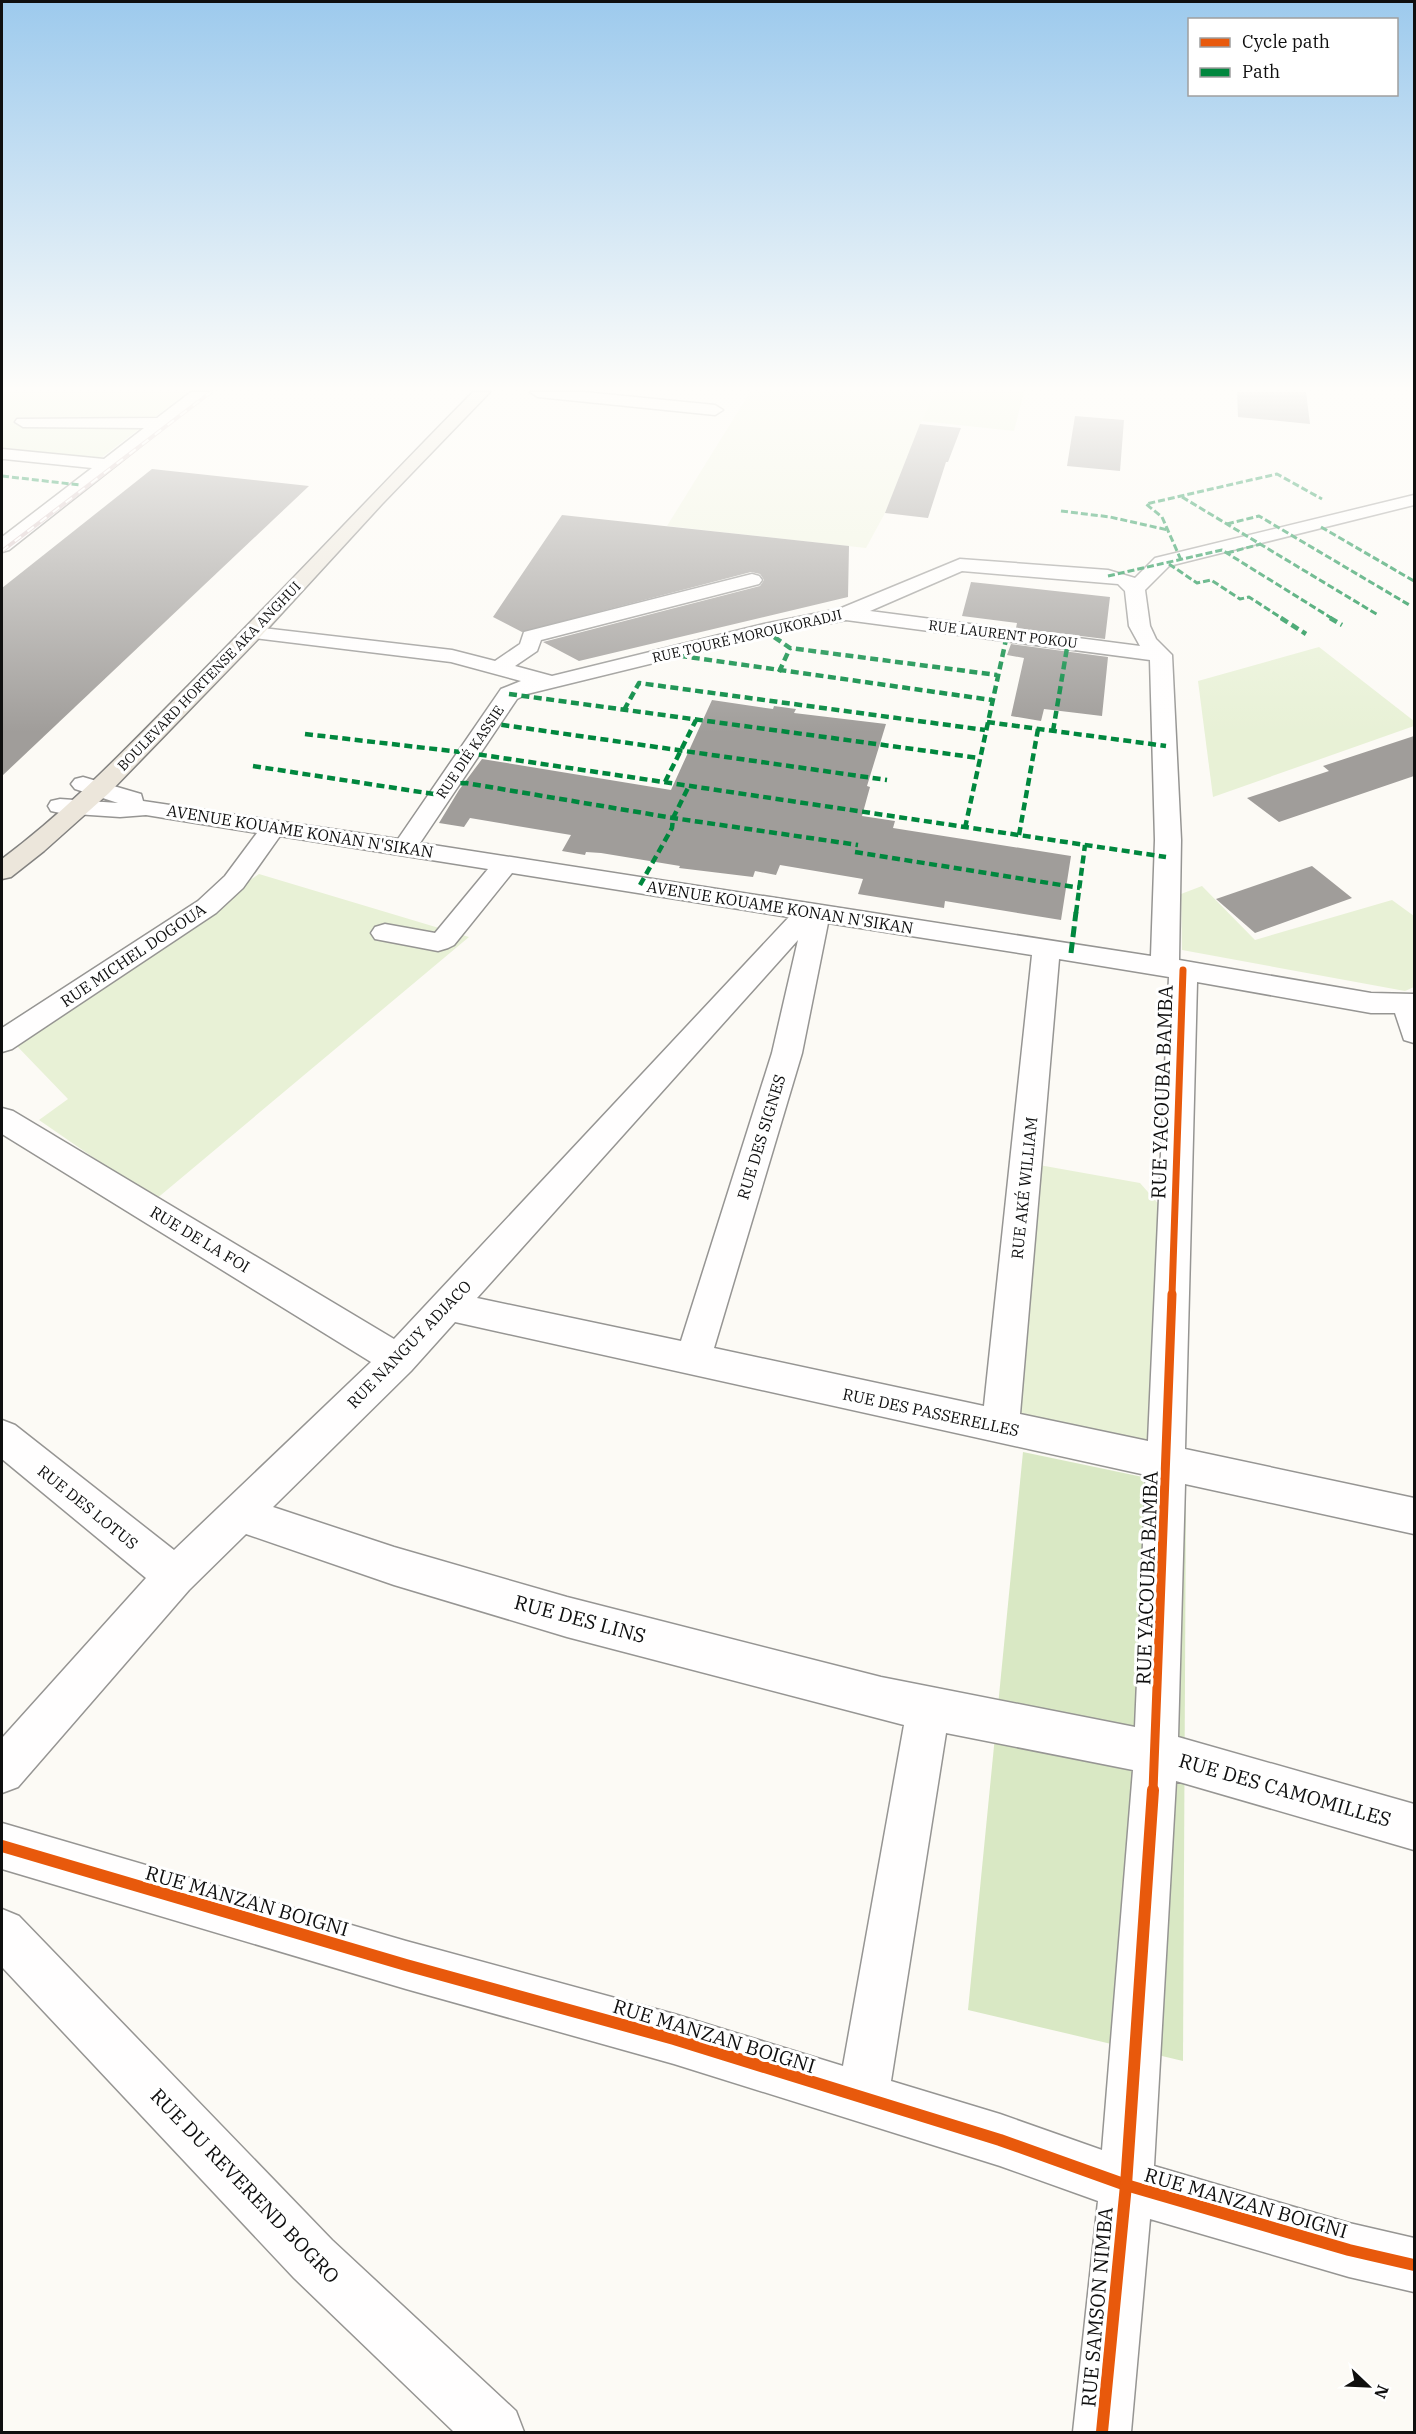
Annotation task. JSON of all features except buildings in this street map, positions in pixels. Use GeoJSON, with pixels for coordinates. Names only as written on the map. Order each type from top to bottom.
{"type":"FeatureCollection","features":[{"type":"Feature","properties":{"kind":"main road","name":"BOULEVARD HORTENSE AKA ANGHUI"},"geometry":{"type":"LineString","coordinates":[[2,852],[81,796],[356,506]]}},
{"type":"Feature","properties":{"kind":"main road","name":"BOULEVARD HORTENSE AKA ANGHUI"},"geometry":{"type":"LineString","coordinates":[[2,871],[253,633],[371,506]]}},
{"type":"Feature","properties":{"kind":"street"},"geometry":{"type":"LineString","coordinates":[[2,546],[53,506]]}},
{"type":"Feature","properties":{"kind":"street"},"geometry":{"type":"LineString","coordinates":[[1174,968],[1161,655],[1147,646],[1141,633],[1135,612],[1135,590],[1162,562],[1395,506]]}},
{"type":"Feature","properties":{"kind":"street","name":"RUE TOURÉ MOROUKORADJI"},"geometry":{"type":"LineString","coordinates":[[253,633],[452,656],[552,682],[764,630],[845,614],[960,565],[1108,576],[1125,580],[1135,590]]}},
{"type":"Feature","properties":{"kind":"street"},"geometry":{"type":"LineString","coordinates":[[500,667],[530,647],[531,636],[752,580]]}},
{"type":"Feature","properties":{"kind":"street","name":"RUE LAURENT POKOU"},"geometry":{"type":"LineString","coordinates":[[845,614],[1161,655]]}},
{"type":"Feature","properties":{"kind":"street","name":"RUE DIÉ KASSIE"},"geometry":{"type":"LineString","coordinates":[[405,847],[509,694],[521,688],[552,682]]}},
{"type":"Feature","properties":{"kind":"street","name":"AVENUE KOUAME KONAN N'SIKAN"},"geometry":{"type":"LineString","coordinates":[[81,796],[120,810],[146,808],[274,827],[1174,968],[1371,1003],[1411,1005]]}},
{"type":"Feature","properties":{"kind":"street","name":"RUE MICHEL DOGOUA"},"geometry":{"type":"LineString","coordinates":[[2,1042],[207,907],[234,882],[274,827]]}},
{"type":"Feature","properties":{"kind":"street"},"geometry":{"type":"LineString","coordinates":[[385,933],[438,942],[444,939],[507,863]]}},
{"type":"Feature","properties":{"kind":"street","name":"RUE NANGUY ADJACO"},"geometry":{"type":"LineString","coordinates":[[2,1771],[175,1576],[398,1360],[813,912]]}},
{"type":"Feature","properties":{"kind":"street","name":"RUE DES SIGNES"},"geometry":{"type":"LineString","coordinates":[[693,1359],[787,1053],[813,912]]}},
{"type":"Feature","properties":{"kind":"street","name":"RUE AKÉ WILLIAM"},"geometry":{"type":"LineString","coordinates":[[1000,1427],[1046,949]]}},
{"type":"Feature","properties":{"kind":"street","name":"RUE YACOUBA BAMBA"},"geometry":{"type":"LineString","coordinates":[[1126,2186],[1156,1753],[1168,1464],[1174,968]]}},
{"type":"Feature","properties":{"kind":"street"},"geometry":{"type":"LineString","coordinates":[[1411,1005],[1414,1033]]}},
{"type":"Feature","properties":{"kind":"street","name":"RUE DE LA FOI"},"geometry":{"type":"LineString","coordinates":[[2,1119],[398,1360]]}},
{"type":"Feature","properties":{"kind":"street","name":"RUE DES PASSERELLES"},"geometry":{"type":"LineString","coordinates":[[448,1306],[1414,1516]]}},
{"type":"Feature","properties":{"kind":"street","name":"RUE DES LOTUS"},"geometry":{"type":"LineString","coordinates":[[2,1437],[175,1576]]}},
{"type":"Feature","properties":{"kind":"street","name":"RUE DES LINS"},"geometry":{"type":"LineString","coordinates":[[237,1514],[394,1566],[567,1617],[881,1699],[1156,1753]]}},
{"type":"Feature","properties":{"kind":"street"},"geometry":{"type":"LineString","coordinates":[[862,2098],[928,1709]]}},
{"type":"Feature","properties":{"kind":"street","name":"RUE DES CAMOMILLES"},"geometry":{"type":"LineString","coordinates":[[1156,1753],[1414,1827]]}},
{"type":"Feature","properties":{"kind":"street","name":"RUE MANZAN BOIGNI"},"geometry":{"type":"LineString","coordinates":[[2,1846],[406,1965],[674,2039],[1000,2140],[1126,2186],[1349,2250],[1414,2265]]}},
{"type":"Feature","properties":{"kind":"street","name":"RUE DU REVEREND BOGRO"},"geometry":{"type":"LineString","coordinates":[[2,1933],[313,2259],[495,2433]]}},
{"type":"Feature","properties":{"kind":"street","name":"RUE SAMSON NIMBA"},"geometry":{"type":"LineString","coordinates":[[1102,2433],[1126,2186]]}},
{"type":"Feature","properties":{"kind":"green space"},"geometry":{"type":"Polygon","coordinates":[[[680,506],[888,506],[866,548],[667,526],[680,506]]]}},
{"type":"Feature","properties":{"kind":"green space"},"geometry":{"type":"Polygon","coordinates":[[[1319,647],[1414,721],[1414,726],[1213,797],[1198,681],[1319,647]]]}},
{"type":"Feature","properties":{"kind":"green space"},"geometry":{"type":"Polygon","coordinates":[[[259,874],[469,937],[155,1200],[39,1120],[68,1099],[15,1044],[259,874]]]}},
{"type":"Feature","properties":{"kind":"green space"},"geometry":{"type":"Polygon","coordinates":[[[1202,886],[1255,940],[1392,900],[1414,916],[1414,987],[1405,991],[1182,950],[1181,894],[1202,886]]]}},
{"type":"Feature","properties":{"kind":"green space"},"geometry":{"type":"Polygon","coordinates":[[[1039,1165],[1140,1183],[1178,1226],[1179,1447],[1007,1410],[1039,1165]]]}},
{"type":"Feature","properties":{"kind":"green space"},"geometry":{"type":"Polygon","coordinates":[[[1023,1452],[1186,1486],[1183,2061],[968,2010],[1023,1452]]]}},
{"type":"Feature","properties":{"kind":"railway"},"geometry":{"type":"LineString","coordinates":[[2,551],[62,506]]}},
{"type":"Feature","properties":{"kind":"marked path"},"geometry":{"type":"LineString","coordinates":[[1148,506],[1162,517],[1181,560]]}},
{"type":"Feature","properties":{"kind":"marked path"},"geometry":{"type":"LineString","coordinates":[[1196,506],[1378,615]]}},
{"type":"Feature","properties":{"kind":"marked path"},"geometry":{"type":"LineString","coordinates":[[1061,511],[1110,517],[1168,530]]}},
{"type":"Feature","properties":{"kind":"marked path"},"geometry":{"type":"LineString","coordinates":[[1227,524],[1259,516],[1411,606]]}},
{"type":"Feature","properties":{"kind":"marked path"},"geometry":{"type":"LineString","coordinates":[[1321,527],[1414,581]]}},
{"type":"Feature","properties":{"kind":"marked path"},"geometry":{"type":"LineString","coordinates":[[1227,553],[1261,544]]}},
{"type":"Feature","properties":{"kind":"marked path"},"geometry":{"type":"LineString","coordinates":[[1108,576],[1222,550],[1342,625]]}},
{"type":"Feature","properties":{"kind":"marked path"},"geometry":{"type":"LineString","coordinates":[[1169,564],[1197,583],[1211,580],[1240,599],[1249,597],[1306,634]]}},
{"type":"Feature","properties":{"kind":"marked path"},"geometry":{"type":"LineString","coordinates":[[764,630],[790,648],[997,675]]}},
{"type":"Feature","properties":{"kind":"marked path"},"geometry":{"type":"LineString","coordinates":[[965,828],[1007,635]]}},
{"type":"Feature","properties":{"kind":"marked path"},"geometry":{"type":"LineString","coordinates":[[1053,731],[1068,642]]}},
{"type":"Feature","properties":{"kind":"marked path"},"geometry":{"type":"LineString","coordinates":[[779,672],[790,648]]}},
{"type":"Feature","properties":{"kind":"marked path"},"geometry":{"type":"LineString","coordinates":[[667,654],[992,700]]}},
{"type":"Feature","properties":{"kind":"marked path"},"geometry":{"type":"LineString","coordinates":[[624,710],[639,683],[985,730]]}},
{"type":"Feature","properties":{"kind":"marked path"},"geometry":{"type":"LineString","coordinates":[[509,694],[979,758]]}},
{"type":"Feature","properties":{"kind":"marked path"},"geometry":{"type":"LineString","coordinates":[[665,782],[696,720]]}},
{"type":"Feature","properties":{"kind":"marked path"},"geometry":{"type":"LineString","coordinates":[[987,722],[1166,746]]}},
{"type":"Feature","properties":{"kind":"marked path"},"geometry":{"type":"LineString","coordinates":[[489,723],[887,780]]}},
{"type":"Feature","properties":{"kind":"marked path"},"geometry":{"type":"LineString","coordinates":[[1019,835],[1038,729]]}},
{"type":"Feature","properties":{"kind":"marked path"},"geometry":{"type":"LineString","coordinates":[[305,734],[469,753],[1166,857]]}},
{"type":"Feature","properties":{"kind":"marked path"},"geometry":{"type":"LineString","coordinates":[[253,766],[440,795]]}},
{"type":"Feature","properties":{"kind":"marked path"},"geometry":{"type":"LineString","coordinates":[[448,784],[466,783],[673,818],[858,845]]}},
{"type":"Feature","properties":{"kind":"marked path"},"geometry":{"type":"LineString","coordinates":[[640,885],[672,828],[673,818],[689,786]]}},
{"type":"Feature","properties":{"kind":"marked path"},"geometry":{"type":"LineString","coordinates":[[1071,953],[1085,845]]}},
{"type":"Feature","properties":{"kind":"marked path"},"geometry":{"type":"LineString","coordinates":[[855,852],[1080,888]]}},
{"type":"Feature","properties":{"kind":"cycle path"},"geometry":{"type":"LineString","coordinates":[[1102,2432],[1126,2185],[1156,1753],[1183,970]]}},
{"type":"Feature","properties":{"kind":"cycle path"},"geometry":{"type":"LineString","coordinates":[[2,1846],[406,1965],[674,2039],[1000,2140],[1126,2185],[1349,2250],[1414,2265]]}}]}
